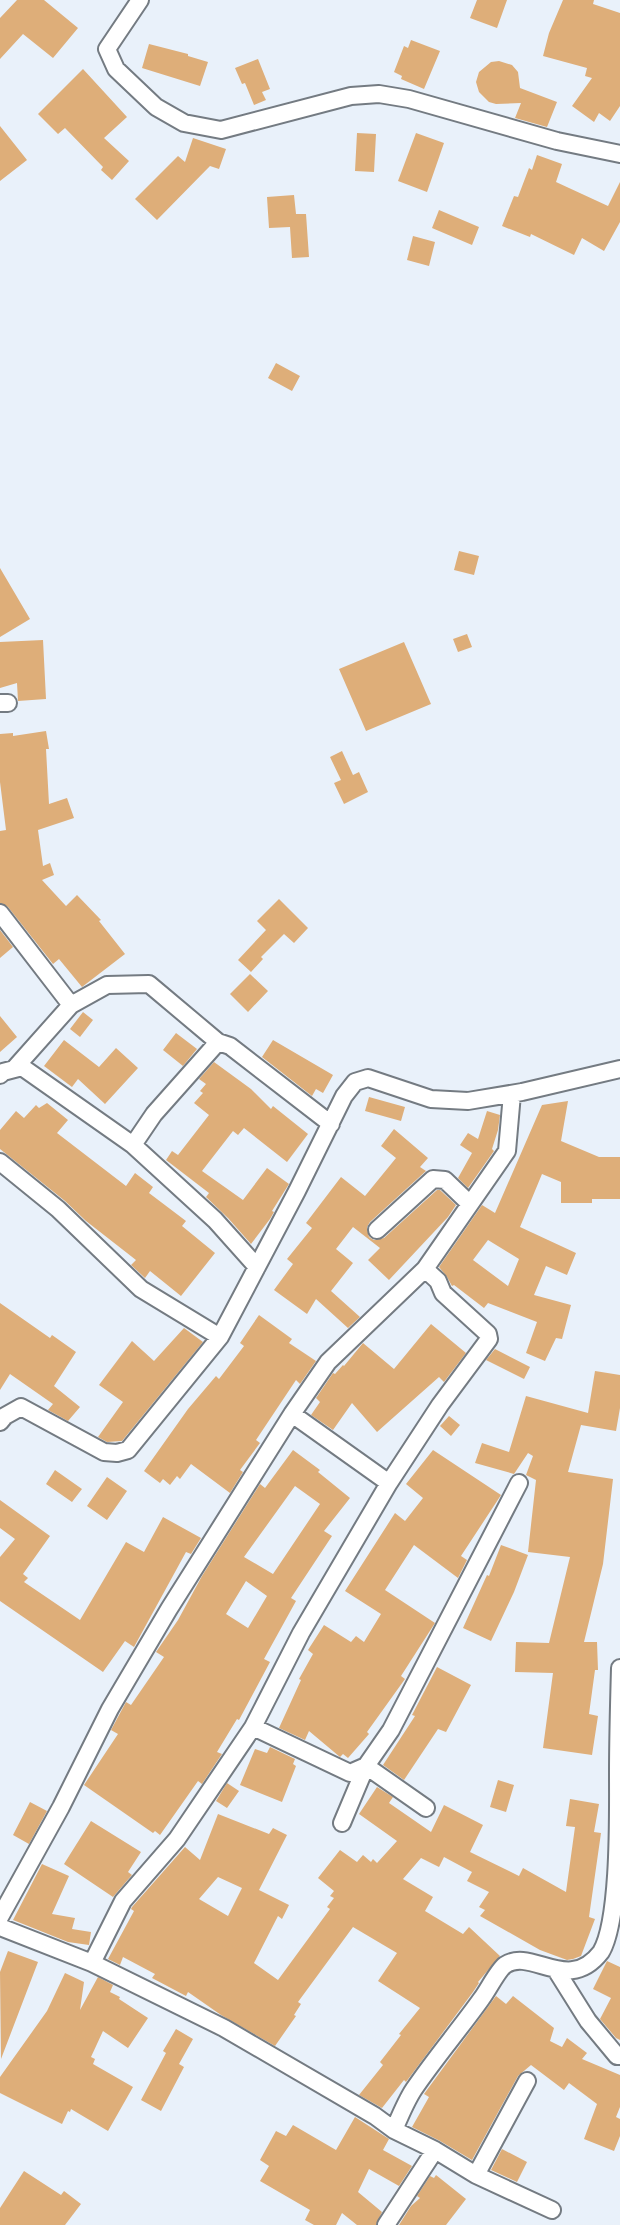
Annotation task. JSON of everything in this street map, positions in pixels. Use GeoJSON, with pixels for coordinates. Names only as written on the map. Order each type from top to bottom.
{"type":"FeatureCollection","features":[{"type":"Feature","properties":{"kind":"street"},"geometry":{"type":"LineString","coordinates":[[140,0],[107,49],[116,69],[156,107],[184,123],[221,130],[351,96],[379,94],[409,99],[557,141],[620,154]]}},
{"type":"Feature","properties":{"kind":"street"},"geometry":{"type":"LineString","coordinates":[[0,913],[71,1005]]}},
{"type":"Feature","properties":{"kind":"street"},"geometry":{"type":"LineString","coordinates":[[7,1072],[71,1005],[107,985],[149,984],[218,1042],[230,1046],[331,1124]]}},
{"type":"Feature","properties":{"kind":"street"},"geometry":{"type":"LineString","coordinates":[[133,1145],[154,1114],[218,1042]]}},
{"type":"Feature","properties":{"kind":"street"},"geometry":{"type":"LineString","coordinates":[[7,1072],[22,1067],[133,1145],[215,1220],[257,1267]]}},
{"type":"Feature","properties":{"kind":"street"},"geometry":{"type":"LineString","coordinates":[[0,1422],[5,1416],[21,1407],[104,1452],[117,1453],[129,1450],[220,1337],[344,1096],[355,1082],[368,1078],[431,1099],[468,1101],[512,1094],[620,1069]]}},
{"type":"Feature","properties":{"kind":"street"},"geometry":{"type":"LineString","coordinates":[[0,1917],[61,1807],[110,1709],[169,1609],[292,1414],[328,1362],[425,1269],[507,1151],[512,1094]]}},
{"type":"Feature","properties":{"kind":"street"},"geometry":{"type":"LineString","coordinates":[[0,1162],[58,1209],[141,1289],[220,1337]]}},
{"type":"Feature","properties":{"kind":"street"},"geometry":{"type":"LineString","coordinates":[[377,1230],[433,1179],[445,1180],[470,1204]]}},
{"type":"Feature","properties":{"kind":"street"},"geometry":{"type":"LineString","coordinates":[[92,1963],[123,1901],[177,1839],[253,1727],[301,1633],[389,1482],[440,1405],[489,1339],[488,1334],[442,1293],[438,1281],[425,1269]]}},
{"type":"Feature","properties":{"kind":"street"},"geometry":{"type":"LineString","coordinates":[[292,1414],[389,1482]]}},
{"type":"Feature","properties":{"kind":"street"},"geometry":{"type":"LineString","coordinates":[[342,1823],[366,1766],[391,1730],[519,1483]]}},
{"type":"Feature","properties":{"kind":"street"},"geometry":{"type":"LineString","coordinates":[[394,2130],[413,2090],[457,2034],[504,1966],[517,1960],[556,1970],[578,1969],[587,1965],[601,1951],[608,1939],[613,1920],[618,1875],[620,1668]]}},
{"type":"Feature","properties":{"kind":"street"},"geometry":{"type":"LineString","coordinates":[[253,1727],[350,1773],[366,1766]]}},
{"type":"Feature","properties":{"kind":"street"},"geometry":{"type":"LineString","coordinates":[[366,1766],[426,1808]]}},
{"type":"Feature","properties":{"kind":"street"},"geometry":{"type":"LineString","coordinates":[[0,1927],[92,1963],[224,2028],[375,2116],[394,2130],[435,2150],[476,2175],[552,2210]]}},
{"type":"Feature","properties":{"kind":"street"},"geometry":{"type":"LineString","coordinates":[[556,1970],[588,2021],[620,2056]]}},
{"type":"Feature","properties":{"kind":"street"},"geometry":{"type":"LineString","coordinates":[[476,2175],[526,2081]]}},
{"type":"Feature","properties":{"kind":"street"},"geometry":{"type":"LineString","coordinates":[[386,2225],[435,2150]]}},
{"type":"Feature","properties":{"kind":"building"},"geometry":{"type":"Polygon","coordinates":[[[17,0],[44,0],[78,28],[53,58],[23,34],[0,59],[0,18],[17,0]]]}},
{"type":"Feature","properties":{"kind":"building"},"geometry":{"type":"Polygon","coordinates":[[[477,0],[507,0],[497,28],[470,18],[477,0]]]}},
{"type":"Feature","properties":{"kind":"building"},"geometry":{"type":"Polygon","coordinates":[[[563,0],[594,0],[593,4],[620,13],[620,106],[610,121],[599,113],[594,122],[572,106],[592,78],[585,76],[587,68],[543,56],[549,33],[563,0]]]}},
{"type":"Feature","properties":{"kind":"building"},"geometry":{"type":"Polygon","coordinates":[[[411,40],[440,51],[424,89],[401,79],[402,76],[394,72],[404,46],[408,48],[411,40]]]}},
{"type":"Feature","properties":{"kind":"building"},"geometry":{"type":"Polygon","coordinates":[[[149,44],[188,54],[188,56],[208,62],[200,86],[142,68],[149,44]]]}},
{"type":"Feature","properties":{"kind":"building"},"geometry":{"type":"Polygon","coordinates":[[[258,59],[270,89],[262,92],[266,100],[254,105],[245,83],[242,84],[235,68],[258,59]]]}},
{"type":"Feature","properties":{"kind":"building"},"geometry":{"type":"Polygon","coordinates":[[[499,61],[512,65],[518,72],[520,88],[557,102],[547,127],[515,118],[521,103],[496,104],[489,102],[479,92],[476,82],[479,72],[491,62],[499,61]]]}},
{"type":"Feature","properties":{"kind":"building"},"geometry":{"type":"Polygon","coordinates":[[[83,69],[127,117],[104,138],[129,161],[112,180],[101,170],[103,167],[65,128],[58,134],[38,114],[83,69]]]}},
{"type":"Feature","properties":{"kind":"building"},"geometry":{"type":"Polygon","coordinates":[[[0,126],[27,160],[0,181],[0,126]]]}},
{"type":"Feature","properties":{"kind":"building"},"geometry":{"type":"Polygon","coordinates":[[[357,133],[376,134],[374,172],[355,171],[357,133]]]}},
{"type":"Feature","properties":{"kind":"building"},"geometry":{"type":"Polygon","coordinates":[[[416,133],[444,143],[427,192],[398,181],[416,133]]]}},
{"type":"Feature","properties":{"kind":"building"},"geometry":{"type":"Polygon","coordinates":[[[193,138],[226,149],[219,169],[210,166],[157,220],[135,199],[178,156],[185,162],[193,138]]]}},
{"type":"Feature","properties":{"kind":"building"},"geometry":{"type":"Polygon","coordinates":[[[537,155],[562,164],[556,182],[608,206],[620,182],[620,222],[604,251],[582,238],[574,255],[531,234],[530,237],[502,226],[514,196],[518,197],[529,168],[532,170],[537,155]]]}},
{"type":"Feature","properties":{"kind":"building"},"geometry":{"type":"Polygon","coordinates":[[[294,195],[296,214],[306,214],[309,257],[292,258],[290,227],[269,228],[267,197],[294,195]]]}},
{"type":"Feature","properties":{"kind":"building"},"geometry":{"type":"Polygon","coordinates":[[[439,210],[479,227],[472,245],[432,228],[439,210]]]}},
{"type":"Feature","properties":{"kind":"building"},"geometry":{"type":"Polygon","coordinates":[[[413,236],[435,242],[429,266],[407,260],[413,236]]]}},
{"type":"Feature","properties":{"kind":"building"},"geometry":{"type":"Polygon","coordinates":[[[276,363],[300,376],[292,391],[268,378],[276,363]]]}},
{"type":"Feature","properties":{"kind":"building"},"geometry":{"type":"Polygon","coordinates":[[[459,551],[479,556],[474,575],[454,570],[459,551]]]}},
{"type":"Feature","properties":{"kind":"building"},"geometry":{"type":"Polygon","coordinates":[[[0,568],[30,619],[0,637],[0,568]]]}},
{"type":"Feature","properties":{"kind":"building"},"geometry":{"type":"Polygon","coordinates":[[[467,634],[472,647],[458,652],[453,639],[467,634]]]}},
{"type":"Feature","properties":{"kind":"building"},"geometry":{"type":"Polygon","coordinates":[[[43,640],[46,699],[18,701],[17,683],[0,688],[0,642],[43,640]]]}},
{"type":"Feature","properties":{"kind":"building"},"geometry":{"type":"Polygon","coordinates":[[[404,642],[431,704],[366,731],[339,669],[404,642]]]}},
{"type":"Feature","properties":{"kind":"building"},"geometry":{"type":"Polygon","coordinates":[[[46,731],[49,749],[46,749],[49,804],[67,798],[74,818],[38,830],[43,866],[50,863],[54,875],[42,880],[66,906],[77,895],[101,920],[99,921],[125,954],[82,987],[59,959],[53,964],[8,907],[0,903],[0,831],[6,830],[0,782],[0,734],[13,733],[13,736],[46,731]]]}},
{"type":"Feature","properties":{"kind":"building"},"geometry":{"type":"Polygon","coordinates":[[[342,751],[353,775],[359,772],[368,792],[344,804],[334,783],[341,780],[330,757],[342,751]]]}},
{"type":"Feature","properties":{"kind":"building"},"geometry":{"type":"Polygon","coordinates":[[[279,899],[308,928],[294,943],[284,934],[261,957],[263,959],[251,972],[238,960],[266,930],[257,921],[279,899]]]}},
{"type":"Feature","properties":{"kind":"building"},"geometry":{"type":"Polygon","coordinates":[[[0,930],[13,947],[0,958],[0,930]]]}},
{"type":"Feature","properties":{"kind":"building"},"geometry":{"type":"Polygon","coordinates":[[[250,974],[268,991],[248,1012],[230,994],[250,974]]]}},
{"type":"Feature","properties":{"kind":"building"},"geometry":{"type":"Polygon","coordinates":[[[83,1012],[93,1020],[80,1037],[70,1029],[83,1012]]]}},
{"type":"Feature","properties":{"kind":"building"},"geometry":{"type":"Polygon","coordinates":[[[0,1016],[17,1037],[0,1052],[0,1016]]]}},
{"type":"Feature","properties":{"kind":"building"},"geometry":{"type":"Polygon","coordinates":[[[176,1033],[197,1049],[183,1066],[163,1050],[176,1033]]]}},
{"type":"Feature","properties":{"kind":"building"},"geometry":{"type":"Polygon","coordinates":[[[64,1040],[99,1067],[116,1048],[138,1068],[105,1104],[78,1079],[72,1087],[44,1066],[64,1040]]]}},
{"type":"Feature","properties":{"kind":"building"},"geometry":{"type":"Polygon","coordinates":[[[273,1040],[333,1075],[323,1093],[316,1089],[312,1096],[262,1057],[273,1040]]]}},
{"type":"Feature","properties":{"kind":"building"},"geometry":{"type":"Polygon","coordinates":[[[214,1062],[251,1089],[271,1109],[273,1106],[308,1134],[287,1162],[244,1128],[238,1135],[233,1131],[202,1171],[243,1200],[267,1168],[289,1184],[272,1211],[274,1212],[270,1219],[251,1244],[206,1197],[209,1193],[166,1160],[172,1151],[178,1155],[209,1115],[194,1103],[203,1093],[200,1091],[206,1084],[199,1079],[214,1062]]]}},
{"type":"Feature","properties":{"kind":"building"},"geometry":{"type":"Polygon","coordinates":[[[369,1097],[405,1107],[401,1121],[365,1111],[369,1097]]]}},
{"type":"Feature","properties":{"kind":"building"},"geometry":{"type":"Polygon","coordinates":[[[568,1101],[561,1141],[599,1157],[620,1157],[620,1199],[592,1199],[592,1203],[561,1203],[561,1182],[542,1174],[520,1227],[576,1253],[567,1275],[546,1266],[534,1295],[571,1305],[562,1339],[556,1338],[545,1361],[526,1353],[537,1322],[488,1303],[484,1308],[454,1285],[452,1286],[439,1267],[482,1205],[495,1213],[542,1105],[568,1101]],[[488,1240],[473,1260],[508,1286],[519,1259],[488,1240]]]}},
{"type":"Feature","properties":{"kind":"building"},"geometry":{"type":"Polygon","coordinates":[[[47,1103],[68,1120],[57,1133],[126,1186],[135,1173],[153,1187],[149,1193],[186,1221],[182,1226],[215,1253],[181,1296],[150,1271],[145,1278],[131,1265],[136,1260],[0,1149],[0,1130],[16,1111],[24,1118],[36,1105],[39,1108],[47,1103]]]}},
{"type":"Feature","properties":{"kind":"building"},"geometry":{"type":"Polygon","coordinates":[[[487,1111],[500,1115],[492,1149],[494,1151],[468,1188],[458,1178],[472,1153],[460,1145],[468,1133],[478,1139],[487,1111]]]}},
{"type":"Feature","properties":{"kind":"building"},"geometry":{"type":"Polygon","coordinates":[[[394,1129],[428,1158],[420,1167],[426,1171],[370,1222],[367,1227],[369,1237],[374,1240],[384,1238],[437,1190],[440,1190],[456,1205],[448,1217],[389,1280],[368,1260],[380,1248],[353,1227],[336,1249],[353,1263],[331,1291],[360,1317],[348,1328],[316,1299],[307,1314],[274,1290],[293,1264],[287,1259],[312,1228],[306,1223],[341,1177],[365,1196],[396,1158],[381,1146],[394,1129]]]}},
{"type":"Feature","properties":{"kind":"building"},"geometry":{"type":"Polygon","coordinates":[[[0,1303],[50,1338],[52,1335],[76,1352],[54,1386],[80,1407],[68,1421],[48,1410],[53,1404],[10,1374],[0,1390],[0,1303]]]}},
{"type":"Feature","properties":{"kind":"building"},"geometry":{"type":"Polygon","coordinates":[[[259,1315],[292,1339],[289,1343],[316,1361],[300,1384],[296,1380],[256,1440],[260,1443],[240,1470],[243,1472],[230,1493],[191,1464],[180,1479],[177,1476],[170,1485],[163,1479],[160,1483],[144,1471],[188,1409],[216,1376],[219,1379],[244,1346],[240,1343],[259,1315]]]}},
{"type":"Feature","properties":{"kind":"building"},"geometry":{"type":"Polygon","coordinates":[[[431,1324],[466,1353],[444,1382],[439,1377],[377,1432],[352,1403],[333,1430],[311,1415],[320,1402],[316,1398],[333,1373],[335,1374],[344,1366],[363,1343],[394,1369],[431,1324]]]}},
{"type":"Feature","properties":{"kind":"building"},"geometry":{"type":"Polygon","coordinates":[[[184,1328],[203,1342],[122,1441],[107,1442],[98,1437],[123,1402],[99,1385],[132,1341],[154,1361],[184,1328]]]}},
{"type":"Feature","properties":{"kind":"building"},"geometry":{"type":"Polygon","coordinates":[[[495,1349],[530,1367],[524,1379],[486,1360],[495,1349]]]}},
{"type":"Feature","properties":{"kind":"building"},"geometry":{"type":"Polygon","coordinates":[[[595,1371],[620,1375],[620,1408],[616,1431],[581,1425],[568,1472],[613,1479],[603,1564],[584,1642],[597,1642],[598,1670],[595,1670],[589,1714],[598,1716],[592,1755],[543,1748],[553,1673],[515,1672],[516,1642],[549,1643],[570,1557],[528,1552],[536,1480],[526,1475],[533,1456],[528,1453],[514,1474],[475,1463],[482,1443],[509,1452],[526,1396],[588,1413],[595,1371]]]}},
{"type":"Feature","properties":{"kind":"building"},"geometry":{"type":"Polygon","coordinates":[[[449,1416],[460,1425],[451,1436],[440,1426],[449,1416]]]}},
{"type":"Feature","properties":{"kind":"building"},"geometry":{"type":"Polygon","coordinates":[[[293,1450],[320,1470],[318,1472],[350,1498],[324,1531],[332,1536],[291,1598],[296,1601],[264,1659],[270,1662],[239,1720],[237,1719],[217,1752],[222,1754],[202,1784],[198,1781],[160,1835],[155,1831],[153,1833],[84,1785],[118,1734],[111,1730],[126,1702],[131,1705],[164,1657],[156,1652],[178,1620],[202,1576],[260,1484],[265,1488],[293,1450]],[[295,1486],[244,1557],[273,1574],[320,1504],[295,1486]],[[246,1581],[226,1614],[248,1628],[267,1596],[246,1581]]]}},
{"type":"Feature","properties":{"kind":"building"},"geometry":{"type":"Polygon","coordinates":[[[433,1450],[501,1495],[461,1556],[467,1560],[458,1578],[414,1545],[385,1590],[435,1623],[401,1676],[405,1679],[367,1732],[369,1734],[348,1758],[343,1754],[340,1757],[309,1731],[305,1740],[279,1728],[301,1680],[299,1679],[313,1654],[308,1650],[324,1625],[351,1642],[356,1636],[364,1642],[381,1614],[345,1591],[395,1513],[405,1521],[423,1498],[406,1484],[433,1450]]]}},
{"type":"Feature","properties":{"kind":"building"},"geometry":{"type":"Polygon","coordinates":[[[55,1470],[82,1489],[72,1502],[46,1484],[55,1470]]]}},
{"type":"Feature","properties":{"kind":"building"},"geometry":{"type":"Polygon","coordinates":[[[107,1477],[127,1491],[107,1520],[87,1506],[107,1477]]]}},
{"type":"Feature","properties":{"kind":"building"},"geometry":{"type":"Polygon","coordinates":[[[0,1500],[50,1536],[23,1574],[28,1578],[24,1582],[80,1620],[126,1542],[144,1552],[163,1517],[201,1538],[191,1554],[186,1552],[134,1647],[125,1641],[103,1672],[0,1601],[0,1557],[15,1539],[0,1528],[0,1500]]]}},
{"type":"Feature","properties":{"kind":"building"},"geometry":{"type":"Polygon","coordinates":[[[501,1545],[528,1555],[491,1641],[463,1628],[487,1575],[489,1576],[501,1545]]]}},
{"type":"Feature","properties":{"kind":"building"},"geometry":{"type":"Polygon","coordinates":[[[437,1667],[471,1685],[446,1732],[438,1729],[404,1780],[383,1765],[415,1716],[412,1715],[437,1667]]]}},
{"type":"Feature","properties":{"kind":"building"},"geometry":{"type":"Polygon","coordinates":[[[270,1747],[295,1759],[293,1764],[296,1766],[282,1802],[240,1785],[255,1749],[267,1753],[270,1747]]]}},
{"type":"Feature","properties":{"kind":"building"},"geometry":{"type":"Polygon","coordinates":[[[498,1780],[514,1785],[506,1812],[490,1807],[498,1780]]]}},
{"type":"Feature","properties":{"kind":"building"},"geometry":{"type":"Polygon","coordinates":[[[227,1783],[239,1791],[227,1808],[216,1801],[227,1783]]]}},
{"type":"Feature","properties":{"kind":"building"},"geometry":{"type":"Polygon","coordinates":[[[377,1787],[393,1797],[389,1803],[431,1832],[444,1805],[483,1825],[470,1852],[519,1876],[523,1868],[566,1892],[575,1827],[566,1826],[570,1799],[599,1804],[594,1832],[601,1833],[589,1917],[595,1919],[581,1956],[567,1960],[540,1950],[480,1916],[485,1910],[479,1907],[489,1892],[467,1881],[472,1872],[444,1857],[439,1867],[421,1858],[403,1879],[433,1897],[425,1911],[463,1934],[469,1927],[500,1956],[478,1982],[406,2082],[404,2080],[382,2108],[359,2095],[383,2065],[380,2062],[420,2008],[378,1981],[397,1953],[353,1927],[298,2002],[301,2004],[294,2015],[296,2016],[275,2046],[221,2015],[188,1992],[186,1996],[152,1978],[155,1974],[123,1957],[120,1965],[108,1959],[134,1911],[132,1907],[185,1847],[200,1860],[218,1814],[269,1834],[273,1828],[287,1835],[259,1890],[289,1905],[282,1919],[278,1916],[254,1963],[278,1980],[330,1909],[327,1907],[334,1898],[330,1896],[334,1891],[318,1878],[340,1850],[357,1862],[363,1855],[371,1862],[373,1859],[377,1863],[397,1841],[359,1814],[377,1787]],[[218,1877],[199,1899],[228,1916],[242,1888],[218,1877]]]}},
{"type":"Feature","properties":{"kind":"building"},"geometry":{"type":"Polygon","coordinates":[[[30,1802],[47,1811],[29,1844],[13,1835],[30,1802]]]}},
{"type":"Feature","properties":{"kind":"building"},"geometry":{"type":"Polygon","coordinates":[[[91,1821],[141,1852],[128,1872],[132,1875],[113,1897],[64,1864],[91,1821]]]}},
{"type":"Feature","properties":{"kind":"building"},"geometry":{"type":"Polygon","coordinates":[[[42,1864],[69,1876],[52,1914],[75,1918],[72,1929],[91,1932],[89,1945],[68,1942],[13,1920],[42,1864]]]}},
{"type":"Feature","properties":{"kind":"building"},"geometry":{"type":"Polygon","coordinates":[[[8,1951],[38,1962],[1,2059],[0,1972],[8,1951]]]}},
{"type":"Feature","properties":{"kind":"building"},"geometry":{"type":"Polygon","coordinates":[[[607,1961],[620,1967],[620,2040],[600,2019],[611,1998],[593,1989],[607,1961]]]}},
{"type":"Feature","properties":{"kind":"building"},"geometry":{"type":"Polygon","coordinates":[[[65,1973],[84,1982],[80,2010],[98,1977],[113,1985],[110,1992],[148,2018],[128,2048],[103,2031],[91,2057],[95,2059],[93,2064],[133,2087],[108,2131],[71,2109],[62,2124],[0,2093],[0,2077],[47,2011],[65,1973]]]}},
{"type":"Feature","properties":{"kind":"building"},"geometry":{"type":"Polygon","coordinates":[[[496,1996],[506,2004],[513,1996],[554,2028],[550,2041],[562,2047],[567,2038],[587,2053],[582,2059],[620,2075],[620,2107],[616,2117],[620,2119],[620,2136],[614,2151],[584,2139],[597,2104],[569,2083],[564,2090],[531,2065],[518,2076],[472,2160],[412,2127],[429,2097],[424,2094],[496,1996]]]}},
{"type":"Feature","properties":{"kind":"building"},"geometry":{"type":"Polygon","coordinates":[[[176,2029],[193,2039],[179,2064],[184,2067],[161,2111],[141,2100],[166,2053],[163,2051],[176,2029]]]}},
{"type":"Feature","properties":{"kind":"building"},"geometry":{"type":"Polygon","coordinates":[[[355,2117],[389,2139],[383,2150],[412,2166],[399,2186],[369,2169],[358,2192],[382,2212],[376,2225],[357,2225],[342,2213],[336,2225],[314,2225],[305,2220],[310,2210],[260,2181],[269,2166],[260,2160],[276,2131],[286,2136],[293,2125],[336,2150],[355,2117]]]}},
{"type":"Feature","properties":{"kind":"building"},"geometry":{"type":"Polygon","coordinates":[[[502,2149],[527,2162],[517,2182],[491,2170],[502,2149]]]}},
{"type":"Feature","properties":{"kind":"building"},"geometry":{"type":"Polygon","coordinates":[[[24,2171],[61,2195],[64,2191],[81,2204],[65,2225],[0,2225],[0,2208],[24,2171]]]}},
{"type":"Feature","properties":{"kind":"building"},"geometry":{"type":"Polygon","coordinates":[[[436,2175],[466,2199],[446,2225],[399,2225],[411,2206],[420,2198],[417,2196],[430,2176],[434,2178],[436,2175]]]}}]}
